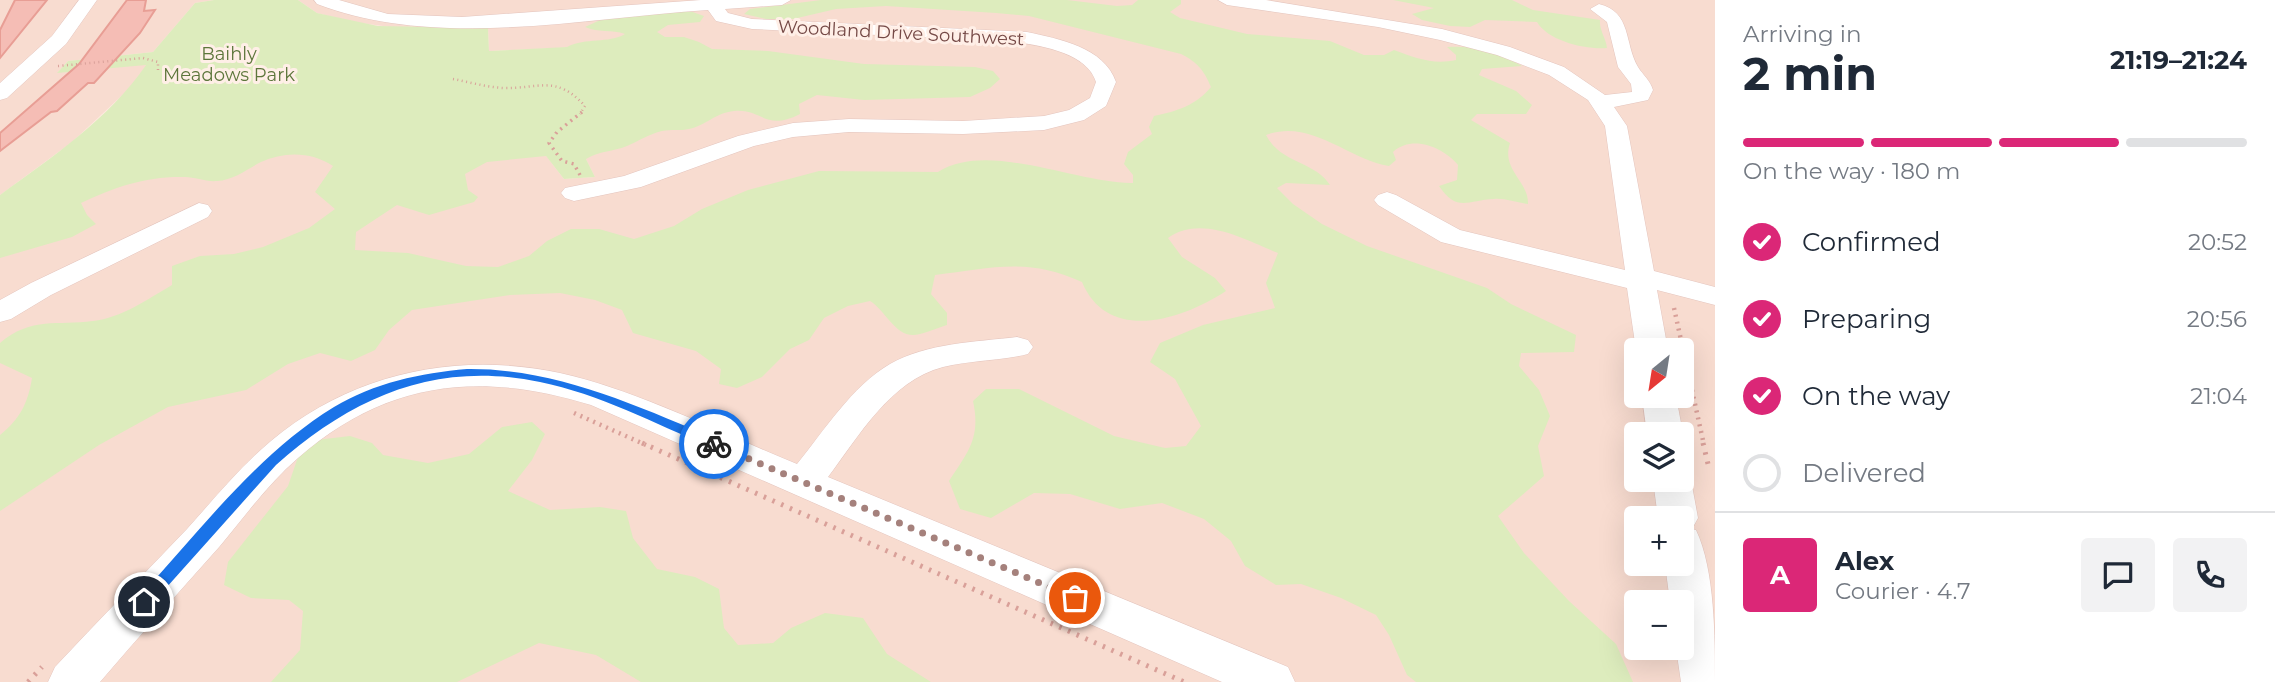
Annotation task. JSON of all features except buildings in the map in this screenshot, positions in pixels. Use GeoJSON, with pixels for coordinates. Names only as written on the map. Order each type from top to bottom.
{"type":"FeatureCollection","features":[{"type":"Feature","properties":{"kind":"street"},"geometry":{"type":"LineString","coordinates":[[0,94],[59,40],[79,17],[88,0]]}},
{"type":"Feature","properties":{"kind":"street"},"geometry":{"type":"LineString","coordinates":[[323,0],[367,14],[430,21],[487,21],[611,6],[713,5],[782,0]]}},
{"type":"Feature","properties":{"kind":"street"},"geometry":{"type":"LineString","coordinates":[[1227,0],[1423,29],[1465,39],[1552,69],[1571,79],[1599,101],[1614,117],[1616,126],[1650,338]]}},
{"type":"Feature","properties":{"kind":"street","name":"Woodland Drive Southwest"},"geometry":{"type":"LineString","coordinates":[[574,193],[630,183],[732,145],[782,132],[840,126],[1010,127],[1054,123],[1088,109],[1101,98],[1106,89],[1103,72],[1094,64],[1065,48],[1045,42],[992,34],[752,24],[722,17],[713,5]]}},
{"type":"Feature","properties":{"kind":"street"},"geometry":{"type":"LineString","coordinates":[[1599,101],[1633,99],[1641,96],[1643,90],[1641,83],[1628,67],[1615,20],[1600,9]]}},
{"type":"Feature","properties":{"kind":"street"},"geometry":{"type":"LineString","coordinates":[[1387,200],[1451,236],[1641,282],[1715,296]]}},
{"type":"Feature","properties":{"kind":"street"},"geometry":{"type":"LineString","coordinates":[[0,313],[41,289],[199,211]]}},
{"type":"Feature","properties":{"kind":"street"},"geometry":{"type":"LineString","coordinates":[[1641,282],[1715,305]]}},
{"type":"Feature","properties":{"kind":"street"},"geometry":{"type":"LineString","coordinates":[[804,482],[883,387],[899,373],[922,363],[947,357],[1017,347]]}},
{"type":"Feature","properties":{"kind":"street"},"geometry":{"type":"LineString","coordinates":[[71,682],[271,462],[340,409],[393,385],[430,376],[494,373],[540,378],[581,389],[1272,682]]}},
{"type":"Feature","properties":{"kind":"street"},"geometry":{"type":"LineString","coordinates":[[1687,576],[1704,682]]}},
{"type":"Feature","properties":{"kind":"path"},"geometry":{"type":"LineString","coordinates":[[56,66],[143,58],[158,62],[158,71]]}},
{"type":"Feature","properties":{"kind":"path"},"geometry":{"type":"LineString","coordinates":[[453,79],[507,88],[546,83],[561,85],[578,97],[585,106],[581,118],[554,134],[549,143],[562,161],[574,164],[580,174],[574,193]]}},
{"type":"Feature","properties":{"kind":"path"},"geometry":{"type":"LineString","coordinates":[[1673,306],[1707,464]]}},
{"type":"Feature","properties":{"kind":"path"},"geometry":{"type":"LineString","coordinates":[[566,410],[1184,682]]}},
{"type":"Feature","properties":{"kind":"shaded area"},"geometry":{"type":"Polygon","coordinates":[[[0,0],[214,0],[195,3],[153,52],[68,61],[58,72],[147,64],[132,86],[72,142],[0,195],[0,0]]]}},
{"type":"Feature","properties":{"kind":"shaded area"},"geometry":{"type":"Polygon","coordinates":[[[298,0],[1715,0],[1715,682],[0,682],[0,224],[237,128],[537,144],[564,179],[595,177],[586,159],[577,47],[489,51],[488,28],[398,28],[353,22],[317,13],[298,0]]]}},
{"type":"Feature","properties":{"kind":"green space","name":"Baihly Meadows Park"},"geometry":{"type":"Polygon","coordinates":[[[214,0],[298,0],[317,13],[378,26],[488,28],[489,51],[567,47],[582,42],[611,39],[625,34],[585,27],[609,16],[687,10],[704,16],[700,22],[668,25],[657,32],[665,37],[684,37],[712,49],[768,51],[864,64],[975,67],[993,71],[1000,79],[990,88],[970,97],[864,100],[817,95],[799,104],[800,114],[779,121],[743,111],[727,112],[686,130],[657,132],[627,146],[592,156],[586,159],[595,177],[564,179],[546,156],[487,162],[465,174],[468,190],[478,197],[474,202],[429,215],[397,205],[356,232],[355,250],[408,253],[466,266],[498,267],[529,256],[547,241],[571,229],[599,229],[634,239],[674,226],[702,209],[748,190],[819,171],[938,172],[958,163],[982,160],[1034,166],[1111,182],[1133,183],[1133,175],[1124,164],[1128,152],[1152,134],[1149,127],[1154,116],[1186,106],[1211,87],[1199,67],[1181,54],[1029,16],[886,6],[836,9],[793,19],[766,19],[744,14],[750,9],[821,0],[1067,0],[1117,6],[1132,5],[1138,0],[1181,0],[1181,4],[1170,12],[1180,18],[1247,34],[1330,41],[1364,55],[1384,55],[1394,50],[1440,62],[1456,60],[1456,55],[1447,47],[1457,47],[1477,48],[1505,57],[1522,66],[1482,69],[1479,75],[1516,91],[1532,105],[1526,114],[1477,114],[1471,120],[1510,143],[1509,161],[1524,189],[1528,204],[1498,199],[1464,203],[1452,200],[1439,186],[1457,180],[1458,165],[1445,153],[1428,145],[1410,144],[1401,147],[1393,152],[1396,160],[1389,166],[1313,135],[1282,131],[1266,135],[1280,152],[1316,171],[1330,185],[1286,183],[1277,188],[1293,204],[1322,224],[1367,246],[1487,288],[1511,304],[1576,335],[1574,352],[1521,353],[1519,366],[1539,390],[1550,416],[1538,446],[1544,476],[1498,516],[1524,553],[1569,601],[1616,644],[1633,682],[1416,682],[1407,675],[1389,635],[1376,615],[1341,598],[1301,584],[1276,585],[1245,566],[1231,541],[1204,519],[1162,503],[1120,509],[1070,494],[1034,493],[991,518],[960,509],[949,481],[967,453],[974,435],[973,401],[986,389],[1019,389],[1114,436],[1165,448],[1186,446],[1201,426],[1175,379],[1150,362],[1160,343],[1203,325],[1275,308],[1266,283],[1278,253],[1238,236],[1209,229],[1181,231],[1168,238],[1182,257],[1215,278],[1226,291],[1189,311],[1147,321],[1127,320],[1109,314],[1094,301],[1082,282],[1044,269],[1009,266],[935,275],[931,294],[947,313],[947,325],[914,335],[907,334],[870,301],[848,306],[824,318],[809,340],[790,349],[762,377],[737,388],[719,384],[721,369],[696,351],[633,333],[622,310],[595,300],[560,293],[510,295],[412,310],[389,330],[375,350],[351,361],[320,353],[288,364],[246,390],[168,407],[99,445],[0,511],[0,435],[22,410],[32,378],[0,363],[0,343],[34,325],[93,321],[114,316],[172,285],[172,266],[200,256],[234,254],[263,247],[309,228],[335,209],[315,192],[333,166],[307,156],[279,156],[223,180],[171,177],[119,187],[81,203],[96,224],[72,237],[0,258],[0,195],[97,120],[115,103],[146,65],[57,73],[68,61],[153,52],[195,3],[214,0]]]}},
{"type":"Feature","properties":{"kind":"green space"},"geometry":{"type":"Polygon","coordinates":[[[1393,0],[1512,0],[1533,10],[1600,20],[1607,48],[1568,43],[1542,29],[1537,22],[1485,20],[1470,27],[1422,20],[1412,14],[1434,8],[1393,0]]]}},
{"type":"Feature","properties":{"kind":"green space"},"geometry":{"type":"Polygon","coordinates":[[[532,422],[545,434],[532,460],[508,491],[550,510],[600,507],[626,511],[633,538],[657,569],[695,577],[719,589],[724,628],[738,645],[773,643],[791,628],[825,613],[863,618],[887,654],[931,682],[641,682],[596,655],[539,643],[457,682],[271,682],[300,650],[303,611],[289,600],[251,598],[224,585],[228,562],[288,486],[298,457],[316,440],[350,436],[372,443],[383,455],[428,463],[469,454],[502,427],[532,422]]]}},
{"type":"Feature","properties":{"kind":"way so far"},"geometry":{"type":"LineString","coordinates":[[714,444],[1075,598]]}},
{"type":"Feature","properties":{"kind":"route"},"geometry":{"type":"LineString","coordinates":[[144,602],[271,462],[288,447],[340,409],[393,385],[430,376],[467,373],[517,374],[540,378],[603,397],[714,444]]}}]}
